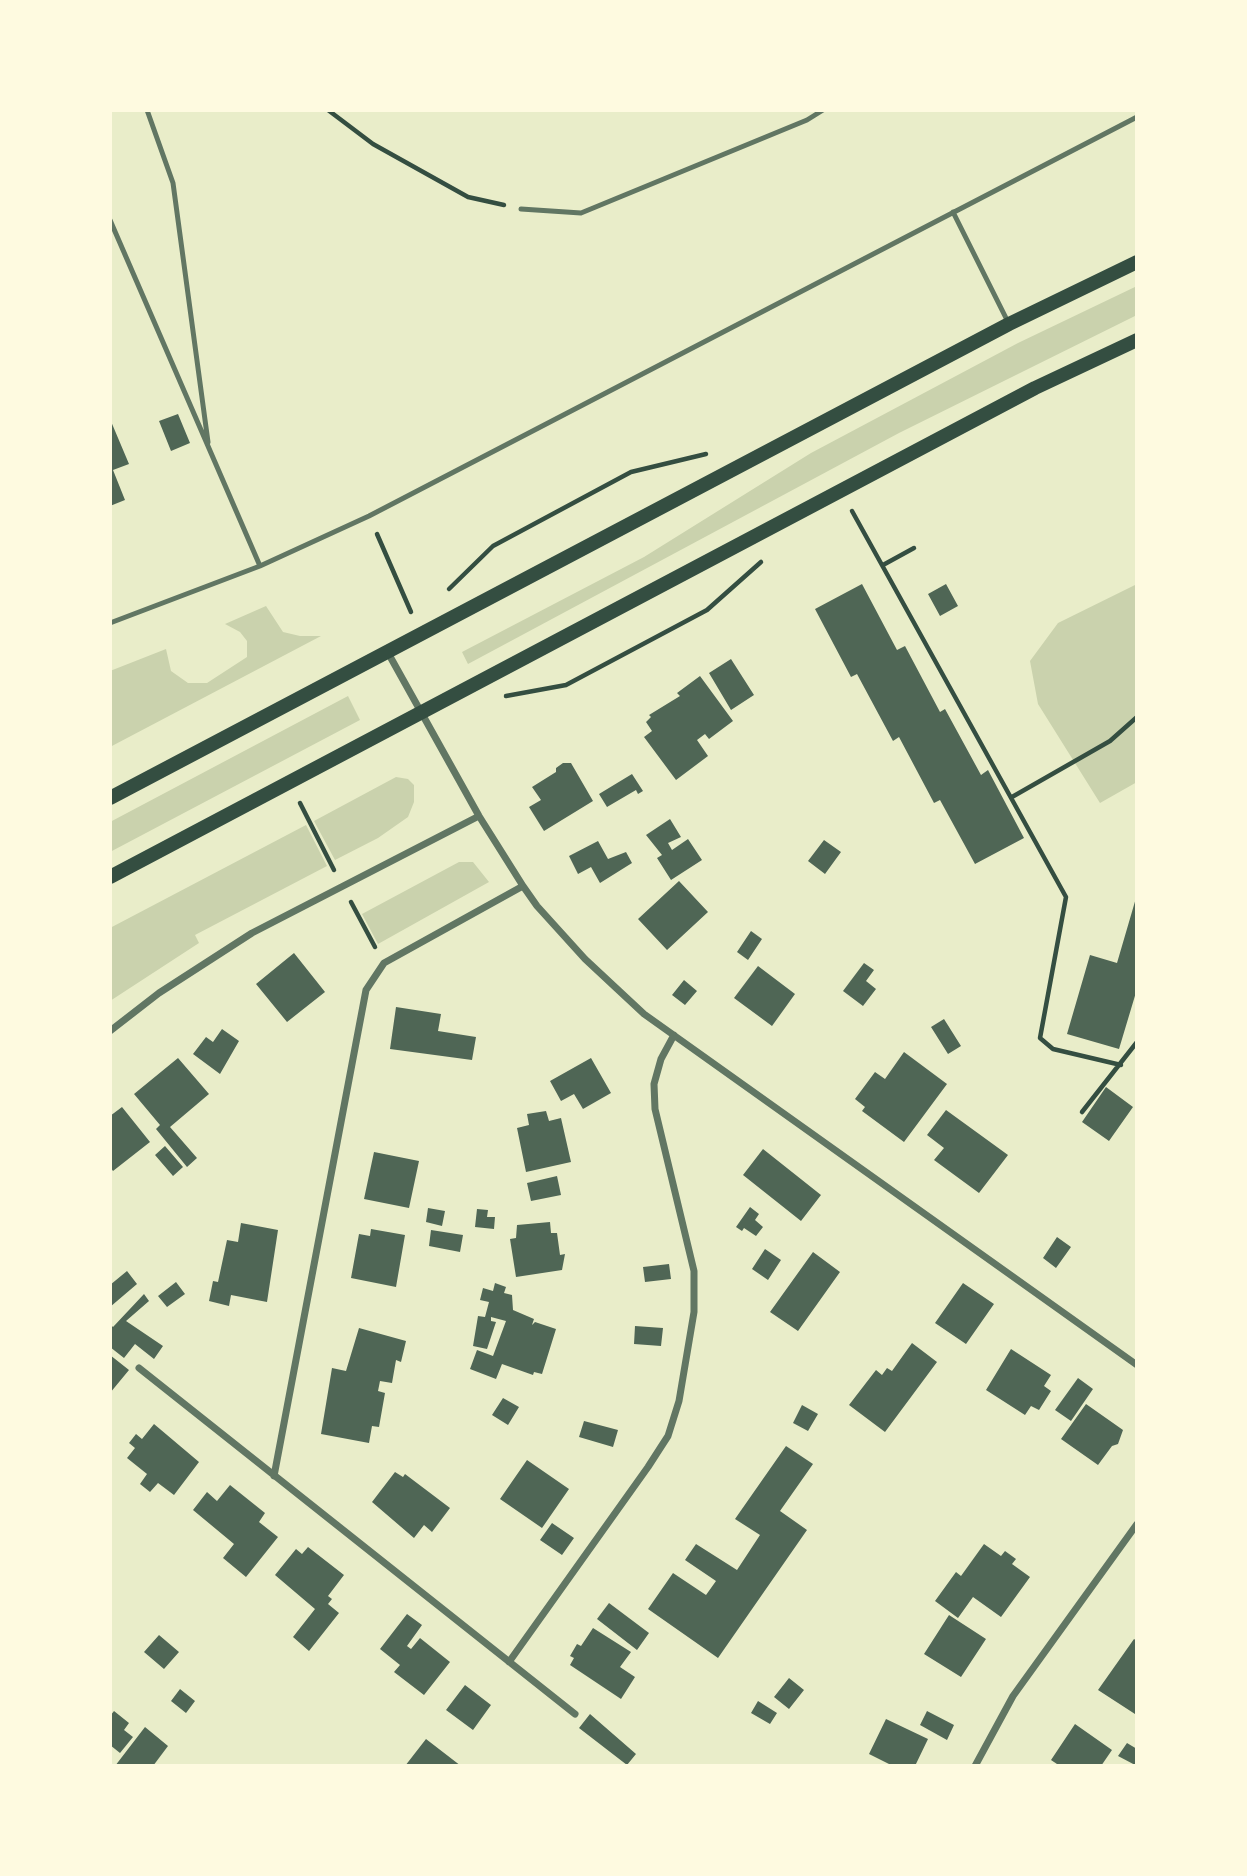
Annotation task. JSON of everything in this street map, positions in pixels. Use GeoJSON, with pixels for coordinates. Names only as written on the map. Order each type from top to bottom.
{"type":"FeatureCollection","features":[{"type":"Feature","properties":{"kind":"main road"},"geometry":{"type":"LineString","coordinates":[[110,798],[1009,324],[1137,262]]}},
{"type":"Feature","properties":{"kind":"main road"},"geometry":{"type":"LineString","coordinates":[[110,877],[1035,388],[1137,340]]}},
{"type":"Feature","properties":{"kind":"street"},"geometry":{"type":"LineString","coordinates":[[387,651],[479,817],[523,886],[537,906],[585,960],[644,1014],[1137,1364]]}},
{"type":"Feature","properties":{"kind":"street"},"geometry":{"type":"LineString","coordinates":[[110,1031],[159,993],[252,933],[479,817]]}},
{"type":"Feature","properties":{"kind":"street"},"geometry":{"type":"LineString","coordinates":[[274,1476],[366,990],[384,963],[523,886]]}},
{"type":"Feature","properties":{"kind":"street"},"geometry":{"type":"LineString","coordinates":[[509,1662],[648,1467],[668,1436],[679,1401],[694,1312],[694,1271],[655,1109],[654,1084],[661,1059],[674,1035]]}},
{"type":"Feature","properties":{"kind":"street"},"geometry":{"type":"LineString","coordinates":[[139,1368],[575,1714]]}},
{"type":"Feature","properties":{"kind":"street"},"geometry":{"type":"LineString","coordinates":[[975,1766],[1013,1696],[1137,1524]]}},
{"type":"Feature","properties":{"kind":"lane"},"geometry":{"type":"LineString","coordinates":[[147,110],[173,183],[209,448]]}},
{"type":"Feature","properties":{"kind":"lane"},"geometry":{"type":"LineString","coordinates":[[522,209],[581,213],[807,120],[823,110]]}},
{"type":"Feature","properties":{"kind":"lane"},"geometry":{"type":"LineString","coordinates":[[110,623],[260,566],[369,516],[1137,117]]}},
{"type":"Feature","properties":{"kind":"lane"},"geometry":{"type":"LineString","coordinates":[[953,212],[1009,324]]}},
{"type":"Feature","properties":{"kind":"lane"},"geometry":{"type":"LineString","coordinates":[[110,220],[260,566]]}},
{"type":"Feature","properties":{"kind":"path"},"geometry":{"type":"LineString","coordinates":[[328,110],[373,144],[468,197],[522,209]]}},
{"type":"Feature","properties":{"kind":"path"},"geometry":{"type":"LineString","coordinates":[[445,594],[493,546],[631,472],[710,454]]}},
{"type":"Feature","properties":{"kind":"path"},"geometry":{"type":"LineString","coordinates":[[841,490],[1066,897],[1040,1038],[1053,1048],[1121,1065]]}},
{"type":"Feature","properties":{"kind":"path"},"geometry":{"type":"LineString","coordinates":[[883,565],[914,548]]}},
{"type":"Feature","properties":{"kind":"path"},"geometry":{"type":"LineString","coordinates":[[386,555],[416,622]]}},
{"type":"Feature","properties":{"kind":"path"},"geometry":{"type":"LineString","coordinates":[[500,698],[566,685],[707,610],[769,555]]}},
{"type":"Feature","properties":{"kind":"path"},"geometry":{"type":"LineString","coordinates":[[1013,797],[1110,741],[1137,716]]}},
{"type":"Feature","properties":{"kind":"path"},"geometry":{"type":"LineString","coordinates":[[1082,1112],[1137,1042]]}},
{"type":"Feature","properties":{"kind":"green space"},"geometry":{"type":"Polygon","coordinates":[[[1137,286],[1137,315],[899,433],[468,664],[462,652],[644,557],[811,453],[1018,343],[1137,286]]]}},
{"type":"Feature","properties":{"kind":"green space"},"geometry":{"type":"Polygon","coordinates":[[[1135,585],[1137,782],[1100,803],[1038,704],[1030,661],[1058,623],[1135,585]]]}},
{"type":"Feature","properties":{"kind":"green space"},"geometry":{"type":"Polygon","coordinates":[[[266,606],[283,632],[300,636],[321,636],[110,747],[110,671],[166,649],[171,671],[188,683],[207,683],[247,657],[247,641],[240,632],[225,624],[266,606]]]}},
{"type":"Feature","properties":{"kind":"green space"},"geometry":{"type":"Polygon","coordinates":[[[348,696],[360,720],[110,852],[110,822],[348,696]]]}},
{"type":"Feature","properties":{"kind":"green space"},"geometry":{"type":"Polygon","coordinates":[[[396,777],[408,779],[414,785],[414,802],[408,817],[378,838],[335,860],[314,821],[396,777]]]}},
{"type":"Feature","properties":{"kind":"green space"},"geometry":{"type":"Polygon","coordinates":[[[306,825],[327,866],[195,935],[199,943],[110,1001],[110,928],[306,825]]]}},
{"type":"Feature","properties":{"kind":"green space"},"geometry":{"type":"Polygon","coordinates":[[[459,862],[473,862],[489,882],[378,944],[362,914],[459,862]]]}},
{"type":"Feature","properties":{"kind":"building"},"geometry":{"type":"Polygon","coordinates":[[[178,414],[190,443],[171,451],[159,421],[178,414]]]}},
{"type":"Feature","properties":{"kind":"building"},"geometry":{"type":"Polygon","coordinates":[[[110,419],[129,464],[113,470],[125,500],[110,506],[110,419]]]}},
{"type":"Feature","properties":{"kind":"building"},"geometry":{"type":"Polygon","coordinates":[[[862,584],[897,650],[905,646],[940,712],[945,709],[981,775],[988,770],[1024,838],[975,864],[940,800],[934,803],[899,737],[893,741],[857,674],[851,677],[815,609],[862,584]]]}},
{"type":"Feature","properties":{"kind":"building"},"geometry":{"type":"Polygon","coordinates":[[[946,584],[958,606],[940,616],[928,594],[946,584]]]}},
{"type":"Feature","properties":{"kind":"building"},"geometry":{"type":"Polygon","coordinates":[[[731,659],[754,695],[731,710],[709,673],[731,659]]]}},
{"type":"Feature","properties":{"kind":"building"},"geometry":{"type":"Polygon","coordinates":[[[700,676],[733,721],[709,739],[705,734],[697,740],[708,756],[676,780],[644,737],[652,731],[646,722],[651,717],[649,715],[680,696],[677,693],[700,676]]]}},
{"type":"Feature","properties":{"kind":"building"},"geometry":{"type":"Polygon","coordinates":[[[563,763],[571,763],[593,801],[544,831],[529,807],[541,800],[532,787],[556,772],[556,768],[563,763]]]}},
{"type":"Feature","properties":{"kind":"building"},"geometry":{"type":"Polygon","coordinates":[[[632,774],[643,791],[638,794],[636,790],[607,807],[599,794],[632,774]]]}},
{"type":"Feature","properties":{"kind":"building"},"geometry":{"type":"Polygon","coordinates":[[[670,819],[681,837],[668,843],[672,850],[688,839],[702,860],[671,880],[657,858],[662,855],[646,835],[670,819]]]}},
{"type":"Feature","properties":{"kind":"building"},"geometry":{"type":"Polygon","coordinates":[[[824,840],[841,852],[825,874],[808,861],[824,840]]]}},
{"type":"Feature","properties":{"kind":"building"},"geometry":{"type":"Polygon","coordinates":[[[598,841],[608,859],[626,852],[632,863],[600,883],[591,867],[578,874],[569,856],[598,841]]]}},
{"type":"Feature","properties":{"kind":"building"},"geometry":{"type":"Polygon","coordinates":[[[679,881],[708,912],[667,950],[638,919],[679,881]]]}},
{"type":"Feature","properties":{"kind":"building"},"geometry":{"type":"Polygon","coordinates":[[[1136,898],[1137,989],[1119,1049],[1067,1034],[1090,955],[1117,963],[1136,898]]]}},
{"type":"Feature","properties":{"kind":"building"},"geometry":{"type":"Polygon","coordinates":[[[751,931],[762,939],[748,960],[737,952],[751,931]]]}},
{"type":"Feature","properties":{"kind":"building"},"geometry":{"type":"Polygon","coordinates":[[[294,953],[325,992],[287,1022],[256,984],[294,953]]]}},
{"type":"Feature","properties":{"kind":"building"},"geometry":{"type":"Polygon","coordinates":[[[864,963],[874,970],[866,981],[876,989],[863,1006],[843,991],[864,963]]]}},
{"type":"Feature","properties":{"kind":"building"},"geometry":{"type":"Polygon","coordinates":[[[758,966],[795,994],[772,1026],[734,998],[758,966]]]}},
{"type":"Feature","properties":{"kind":"building"},"geometry":{"type":"Polygon","coordinates":[[[684,980],[697,991],[685,1005],[672,995],[684,980]]]}},
{"type":"Feature","properties":{"kind":"building"},"geometry":{"type":"Polygon","coordinates":[[[396,1007],[441,1014],[438,1031],[476,1037],[472,1060],[390,1049],[396,1007]]]}},
{"type":"Feature","properties":{"kind":"building"},"geometry":{"type":"Polygon","coordinates":[[[944,1019],[961,1046],[948,1054],[931,1027],[944,1019]]]}},
{"type":"Feature","properties":{"kind":"building"},"geometry":{"type":"Polygon","coordinates":[[[222,1029],[239,1041],[220,1074],[193,1054],[206,1037],[213,1042],[222,1029]]]}},
{"type":"Feature","properties":{"kind":"building"},"geometry":{"type":"Polygon","coordinates":[[[904,1052],[947,1084],[904,1142],[862,1111],[865,1107],[855,1099],[875,1072],[885,1079],[904,1052]]]}},
{"type":"Feature","properties":{"kind":"building"},"geometry":{"type":"Polygon","coordinates":[[[178,1058],[209,1094],[170,1127],[197,1158],[187,1167],[156,1129],[160,1125],[134,1094],[178,1058]]]}},
{"type":"Feature","properties":{"kind":"building"},"geometry":{"type":"Polygon","coordinates":[[[591,1058],[611,1093],[583,1109],[574,1094],[561,1101],[550,1081],[591,1058]]]}},
{"type":"Feature","properties":{"kind":"building"},"geometry":{"type":"Polygon","coordinates":[[[1106,1087],[1133,1107],[1109,1141],[1082,1122],[1106,1087]]]}},
{"type":"Feature","properties":{"kind":"building"},"geometry":{"type":"Polygon","coordinates":[[[122,1107],[150,1142],[113,1171],[110,1167],[110,1116],[122,1107]]]}},
{"type":"Feature","properties":{"kind":"building"},"geometry":{"type":"Polygon","coordinates":[[[946,1110],[1008,1155],[979,1193],[934,1160],[944,1148],[927,1135],[946,1110]]]}},
{"type":"Feature","properties":{"kind":"building"},"geometry":{"type":"Polygon","coordinates":[[[546,1111],[549,1121],[561,1118],[571,1162],[526,1172],[517,1128],[529,1125],[527,1114],[546,1111]]]}},
{"type":"Feature","properties":{"kind":"building"},"geometry":{"type":"Polygon","coordinates":[[[165,1146],[183,1167],[173,1176],[155,1155],[165,1146]]]}},
{"type":"Feature","properties":{"kind":"building"},"geometry":{"type":"Polygon","coordinates":[[[763,1149],[821,1195],[801,1221],[743,1175],[763,1149]]]}},
{"type":"Feature","properties":{"kind":"building"},"geometry":{"type":"Polygon","coordinates":[[[374,1152],[419,1161],[409,1208],[364,1199],[374,1152]]]}},
{"type":"Feature","properties":{"kind":"building"},"geometry":{"type":"Polygon","coordinates":[[[557,1176],[561,1195],[531,1201],[527,1183],[557,1176]]]}},
{"type":"Feature","properties":{"kind":"building"},"geometry":{"type":"Polygon","coordinates":[[[750,1207],[759,1214],[755,1220],[763,1227],[756,1236],[744,1228],[742,1231],[736,1227],[750,1207]]]}},
{"type":"Feature","properties":{"kind":"building"},"geometry":{"type":"Polygon","coordinates":[[[428,1208],[445,1211],[442,1226],[426,1222],[428,1208]]]}},
{"type":"Feature","properties":{"kind":"building"},"geometry":{"type":"Polygon","coordinates":[[[477,1209],[488,1210],[487,1217],[495,1217],[494,1229],[475,1227],[477,1209]]]}},
{"type":"Feature","properties":{"kind":"building"},"geometry":{"type":"Polygon","coordinates":[[[550,1222],[551,1233],[557,1233],[560,1255],[565,1254],[562,1270],[516,1277],[510,1239],[516,1238],[517,1225],[550,1222]]]}},
{"type":"Feature","properties":{"kind":"building"},"geometry":{"type":"Polygon","coordinates":[[[241,1223],[278,1230],[267,1302],[231,1295],[229,1306],[209,1301],[213,1281],[218,1282],[227,1240],[238,1242],[241,1223]]]}},
{"type":"Feature","properties":{"kind":"building"},"geometry":{"type":"Polygon","coordinates":[[[371,1229],[405,1235],[396,1287],[351,1278],[359,1234],[370,1236],[371,1229]]]}},
{"type":"Feature","properties":{"kind":"building"},"geometry":{"type":"Polygon","coordinates":[[[431,1230],[463,1235],[460,1252],[429,1246],[431,1230]]]}},
{"type":"Feature","properties":{"kind":"building"},"geometry":{"type":"Polygon","coordinates":[[[1057,1237],[1071,1247],[1056,1268],[1043,1258],[1057,1237]]]}},
{"type":"Feature","properties":{"kind":"building"},"geometry":{"type":"Polygon","coordinates":[[[765,1249],[781,1260],[768,1280],[752,1269],[765,1249]]]}},
{"type":"Feature","properties":{"kind":"building"},"geometry":{"type":"Polygon","coordinates":[[[813,1252],[840,1272],[798,1331],[770,1312],[813,1252]]]}},
{"type":"Feature","properties":{"kind":"building"},"geometry":{"type":"Polygon","coordinates":[[[669,1264],[671,1279],[645,1282],[643,1267],[669,1264]]]}},
{"type":"Feature","properties":{"kind":"building"},"geometry":{"type":"Polygon","coordinates":[[[127,1271],[137,1284],[110,1307],[110,1285],[127,1271]]]}},
{"type":"Feature","properties":{"kind":"building"},"geometry":{"type":"Polygon","coordinates":[[[176,1282],[185,1294],[167,1307],[158,1296],[176,1282]]]}},
{"type":"Feature","properties":{"kind":"building"},"geometry":{"type":"Polygon","coordinates":[[[495,1283],[506,1287],[504,1293],[512,1295],[513,1310],[534,1319],[532,1325],[535,1322],[556,1329],[542,1374],[534,1372],[533,1375],[502,1364],[496,1379],[470,1369],[477,1350],[493,1356],[506,1321],[491,1317],[491,1321],[496,1322],[487,1349],[473,1346],[478,1316],[485,1317],[489,1302],[480,1300],[483,1288],[493,1291],[495,1283]]]}},
{"type":"Feature","properties":{"kind":"building"},"geometry":{"type":"Polygon","coordinates":[[[963,1283],[994,1304],[966,1344],[935,1323],[963,1283]]]}},
{"type":"Feature","properties":{"kind":"building"},"geometry":{"type":"Polygon","coordinates":[[[144,1294],[149,1301],[126,1321],[163,1346],[154,1359],[135,1344],[124,1358],[110,1347],[110,1324],[113,1327],[144,1294]]]}},
{"type":"Feature","properties":{"kind":"building"},"geometry":{"type":"Polygon","coordinates":[[[635,1326],[663,1328],[661,1346],[634,1344],[635,1326]]]}},
{"type":"Feature","properties":{"kind":"building"},"geometry":{"type":"Polygon","coordinates":[[[359,1328],[406,1341],[401,1362],[396,1360],[392,1383],[380,1381],[378,1391],[385,1393],[379,1427],[372,1426],[369,1443],[321,1434],[332,1368],[346,1371],[359,1328]]]}},
{"type":"Feature","properties":{"kind":"building"},"geometry":{"type":"Polygon","coordinates":[[[912,1343],[937,1362],[885,1432],[849,1405],[876,1370],[882,1375],[887,1368],[892,1371],[912,1343]]]}},
{"type":"Feature","properties":{"kind":"building"},"geometry":{"type":"Polygon","coordinates":[[[1011,1349],[1051,1375],[1044,1386],[1051,1391],[1039,1410],[1031,1406],[1025,1415],[986,1390],[1011,1349]]]}},
{"type":"Feature","properties":{"kind":"building"},"geometry":{"type":"Polygon","coordinates":[[[110,1355],[129,1370],[110,1393],[110,1355]]]}},
{"type":"Feature","properties":{"kind":"building"},"geometry":{"type":"Polygon","coordinates":[[[1078,1378],[1093,1389],[1071,1421],[1055,1410],[1078,1378]]]}},
{"type":"Feature","properties":{"kind":"building"},"geometry":{"type":"Polygon","coordinates":[[[503,1398],[519,1407],[508,1425],[492,1415],[503,1398]]]}},
{"type":"Feature","properties":{"kind":"building"},"geometry":{"type":"Polygon","coordinates":[[[1086,1404],[1123,1430],[1118,1444],[1112,1446],[1098,1465],[1061,1439],[1086,1404]]]}},
{"type":"Feature","properties":{"kind":"building"},"geometry":{"type":"Polygon","coordinates":[[[802,1405],[818,1414],[808,1431],[793,1423],[802,1405]]]}},
{"type":"Feature","properties":{"kind":"building"},"geometry":{"type":"Polygon","coordinates":[[[584,1421],[618,1430],[613,1447],[579,1437],[584,1421]]]}},
{"type":"Feature","properties":{"kind":"building"},"geometry":{"type":"Polygon","coordinates":[[[154,1424],[199,1462],[174,1495],[158,1483],[150,1492],[140,1484],[147,1474],[127,1458],[135,1448],[129,1443],[136,1434],[142,1439],[154,1424]]]}},
{"type":"Feature","properties":{"kind":"building"},"geometry":{"type":"Polygon","coordinates":[[[786,1446],[813,1464],[780,1511],[807,1530],[718,1658],[648,1609],[673,1573],[706,1595],[716,1581],[685,1560],[696,1544],[737,1570],[760,1535],[735,1519],[786,1446]]]}},
{"type":"Feature","properties":{"kind":"building"},"geometry":{"type":"Polygon","coordinates":[[[527,1460],[569,1489],[542,1528],[500,1499],[527,1460]]]}},
{"type":"Feature","properties":{"kind":"building"},"geometry":{"type":"Polygon","coordinates":[[[395,1472],[403,1477],[405,1474],[450,1508],[432,1532],[424,1525],[414,1538],[372,1502],[395,1472]]]}},
{"type":"Feature","properties":{"kind":"building"},"geometry":{"type":"Polygon","coordinates":[[[230,1485],[265,1513],[259,1522],[278,1537],[246,1577],[223,1558],[234,1544],[193,1510],[207,1492],[217,1501],[230,1485]]]}},
{"type":"Feature","properties":{"kind":"building"},"geometry":{"type":"Polygon","coordinates":[[[552,1523],[574,1538],[562,1555],[540,1540],[552,1523]]]}},
{"type":"Feature","properties":{"kind":"building"},"geometry":{"type":"Polygon","coordinates":[[[984,1544],[1001,1556],[1005,1551],[1016,1559],[1012,1564],[1030,1577],[1001,1617],[973,1597],[958,1618],[935,1601],[956,1572],[961,1576],[984,1544]]]}},
{"type":"Feature","properties":{"kind":"building"},"geometry":{"type":"Polygon","coordinates":[[[308,1547],[344,1575],[328,1596],[332,1599],[328,1604],[339,1613],[309,1651],[293,1637],[315,1609],[275,1575],[296,1549],[302,1554],[308,1547]]]}},
{"type":"Feature","properties":{"kind":"building"},"geometry":{"type":"Polygon","coordinates":[[[609,1603],[649,1633],[637,1650],[597,1619],[609,1603]]]}},
{"type":"Feature","properties":{"kind":"building"},"geometry":{"type":"Polygon","coordinates":[[[407,1614],[422,1625],[407,1646],[411,1649],[420,1638],[450,1662],[424,1695],[394,1672],[400,1665],[380,1649],[407,1614]]]}},
{"type":"Feature","properties":{"kind":"building"},"geometry":{"type":"Polygon","coordinates":[[[949,1615],[986,1639],[961,1677],[924,1654],[949,1615]]]}},
{"type":"Feature","properties":{"kind":"building"},"geometry":{"type":"Polygon","coordinates":[[[593,1628],[631,1652],[620,1667],[635,1677],[621,1699],[570,1665],[574,1658],[570,1656],[577,1644],[581,1646],[593,1628]]]}},
{"type":"Feature","properties":{"kind":"building"},"geometry":{"type":"Polygon","coordinates":[[[159,1635],[179,1652],[164,1669],[144,1652],[159,1635]]]}},
{"type":"Feature","properties":{"kind":"building"},"geometry":{"type":"Polygon","coordinates":[[[1134,1639],[1137,1641],[1135,1714],[1098,1690],[1134,1639]]]}},
{"type":"Feature","properties":{"kind":"building"},"geometry":{"type":"Polygon","coordinates":[[[789,1678],[804,1690],[789,1709],[774,1697],[789,1678]]]}},
{"type":"Feature","properties":{"kind":"building"},"geometry":{"type":"Polygon","coordinates":[[[465,1685],[491,1705],[473,1730],[446,1710],[465,1685]]]}},
{"type":"Feature","properties":{"kind":"building"},"geometry":{"type":"Polygon","coordinates":[[[180,1689],[195,1701],[186,1713],[171,1701],[180,1689]]]}},
{"type":"Feature","properties":{"kind":"building"},"geometry":{"type":"Polygon","coordinates":[[[758,1701],[777,1713],[770,1724],[751,1713],[758,1701]]]}},
{"type":"Feature","properties":{"kind":"building"},"geometry":{"type":"Polygon","coordinates":[[[114,1711],[129,1723],[124,1730],[133,1737],[120,1753],[110,1745],[110,1716],[114,1711]]]}},
{"type":"Feature","properties":{"kind":"building"},"geometry":{"type":"Polygon","coordinates":[[[927,1711],[954,1725],[947,1740],[920,1725],[927,1711]]]}},
{"type":"Feature","properties":{"kind":"building"},"geometry":{"type":"Polygon","coordinates":[[[590,1714],[636,1754],[627,1765],[579,1728],[590,1714]]]}},
{"type":"Feature","properties":{"kind":"building"},"geometry":{"type":"Polygon","coordinates":[[[886,1719],[928,1739],[915,1766],[893,1766],[869,1754],[886,1719]]]}},
{"type":"Feature","properties":{"kind":"building"},"geometry":{"type":"Polygon","coordinates":[[[1075,1724],[1112,1750],[1101,1766],[1060,1766],[1051,1760],[1075,1724]]]}},
{"type":"Feature","properties":{"kind":"building"},"geometry":{"type":"Polygon","coordinates":[[[145,1727],[168,1746],[153,1766],[115,1766],[145,1727]]]}},
{"type":"Feature","properties":{"kind":"building"},"geometry":{"type":"Polygon","coordinates":[[[426,1739],[461,1766],[405,1766],[426,1739]]]}},
{"type":"Feature","properties":{"kind":"building"},"geometry":{"type":"Polygon","coordinates":[[[1127,1743],[1137,1749],[1137,1766],[1118,1756],[1127,1743]]]}}]}
